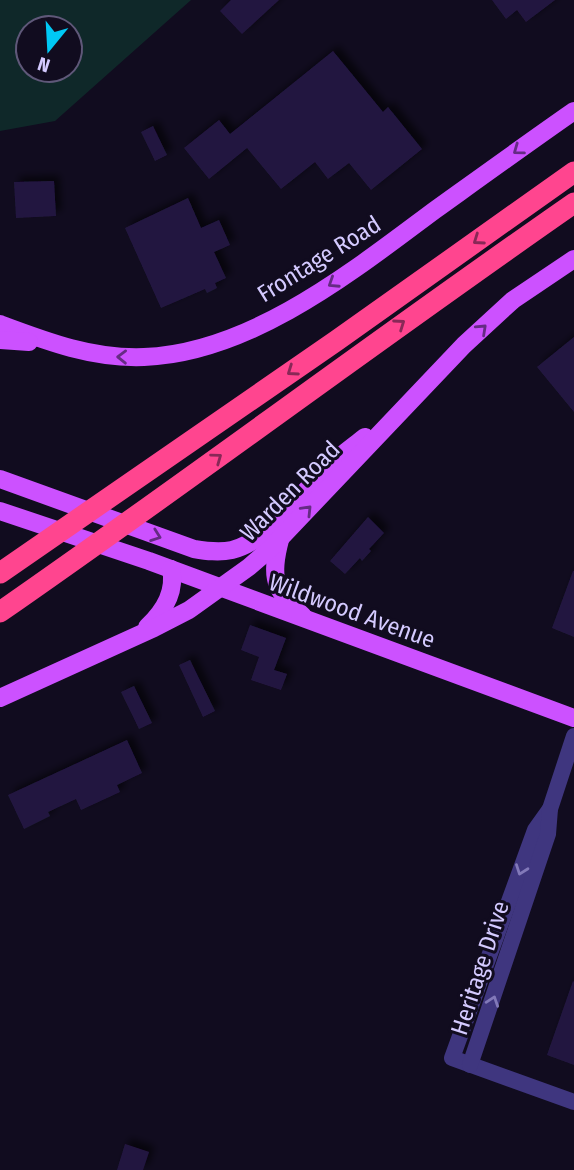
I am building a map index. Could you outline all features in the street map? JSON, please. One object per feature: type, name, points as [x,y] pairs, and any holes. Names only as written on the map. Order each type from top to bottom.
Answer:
[{"type":"highway","points":[[9,567],[574,173]]},
{"type":"highway","points":[[0,612],[162,499],[390,331],[574,203]]},
{"type":"main road","name":"Frontage Road","points":[[57,345],[87,354],[146,357],[191,350],[252,329],[340,279],[574,111]]},
{"type":"main road","name":"Warden Road","points":[[0,698],[189,610],[249,567],[464,345],[513,300],[574,259]]},
{"type":"main road","points":[[0,324],[57,345]]},
{"type":"main road","points":[[0,340],[57,345]]},
{"type":"main road","points":[[0,479],[194,549],[232,550],[251,542],[268,530],[328,467],[415,395]]},
{"type":"main road","name":"Wildwood Avenue","points":[[0,511],[220,587],[574,718]]},
{"type":"main road","points":[[280,538],[273,566],[276,586],[288,603],[308,621]]},
{"type":"main road","points":[[139,635],[156,618],[172,591],[170,569]]},
{"type":"street","name":"Heritage Drive","points":[[550,809],[535,830],[452,1058],[470,1065],[548,834],[550,809],[574,736]]},
{"type":"street","points":[[470,1065],[574,1102]]},
{"type":"green space","points":[[0,0],[191,0],[55,121],[0,131]]},
{"type":"building","points":[[231,0],[279,0],[242,34],[220,11]]},
{"type":"building","points":[[492,0],[555,0],[526,22],[517,10],[506,19]]},
{"type":"building","points":[[333,51],[383,112],[388,107],[422,149],[371,190],[349,163],[328,179],[315,162],[281,189],[247,148],[209,179],[184,148],[219,120],[230,134]]},
{"type":"building","points":[[153,126],[167,155],[155,161],[141,132]]},
{"type":"building","points":[[54,181],[56,216],[16,218],[14,182]]},
{"type":"building","points":[[188,198],[201,228],[219,220],[230,245],[214,252],[226,278],[215,283],[217,288],[207,293],[205,289],[161,308],[125,228]]},
{"type":"building","points":[[574,337],[574,412],[537,367]]},
{"type":"building","points":[[368,517],[384,533],[362,561],[360,558],[345,574],[330,561]]},
{"type":"building","points":[[574,571],[574,637],[552,628]]},
{"type":"building","points":[[250,625],[286,638],[274,670],[287,674],[281,690],[251,680],[259,657],[241,650]]},
{"type":"building","points":[[190,660],[215,711],[203,717],[179,665]]},
{"type":"building","points":[[134,686],[152,723],[139,729],[121,692]]},
{"type":"building","points":[[127,740],[142,773],[117,785],[120,792],[81,810],[76,799],[48,812],[50,816],[24,829],[8,795]]},
{"type":"building","points":[[574,982],[574,1065],[547,1055]]},
{"type":"building","points":[[125,1144],[149,1152],[143,1170],[117,1170]]}]
